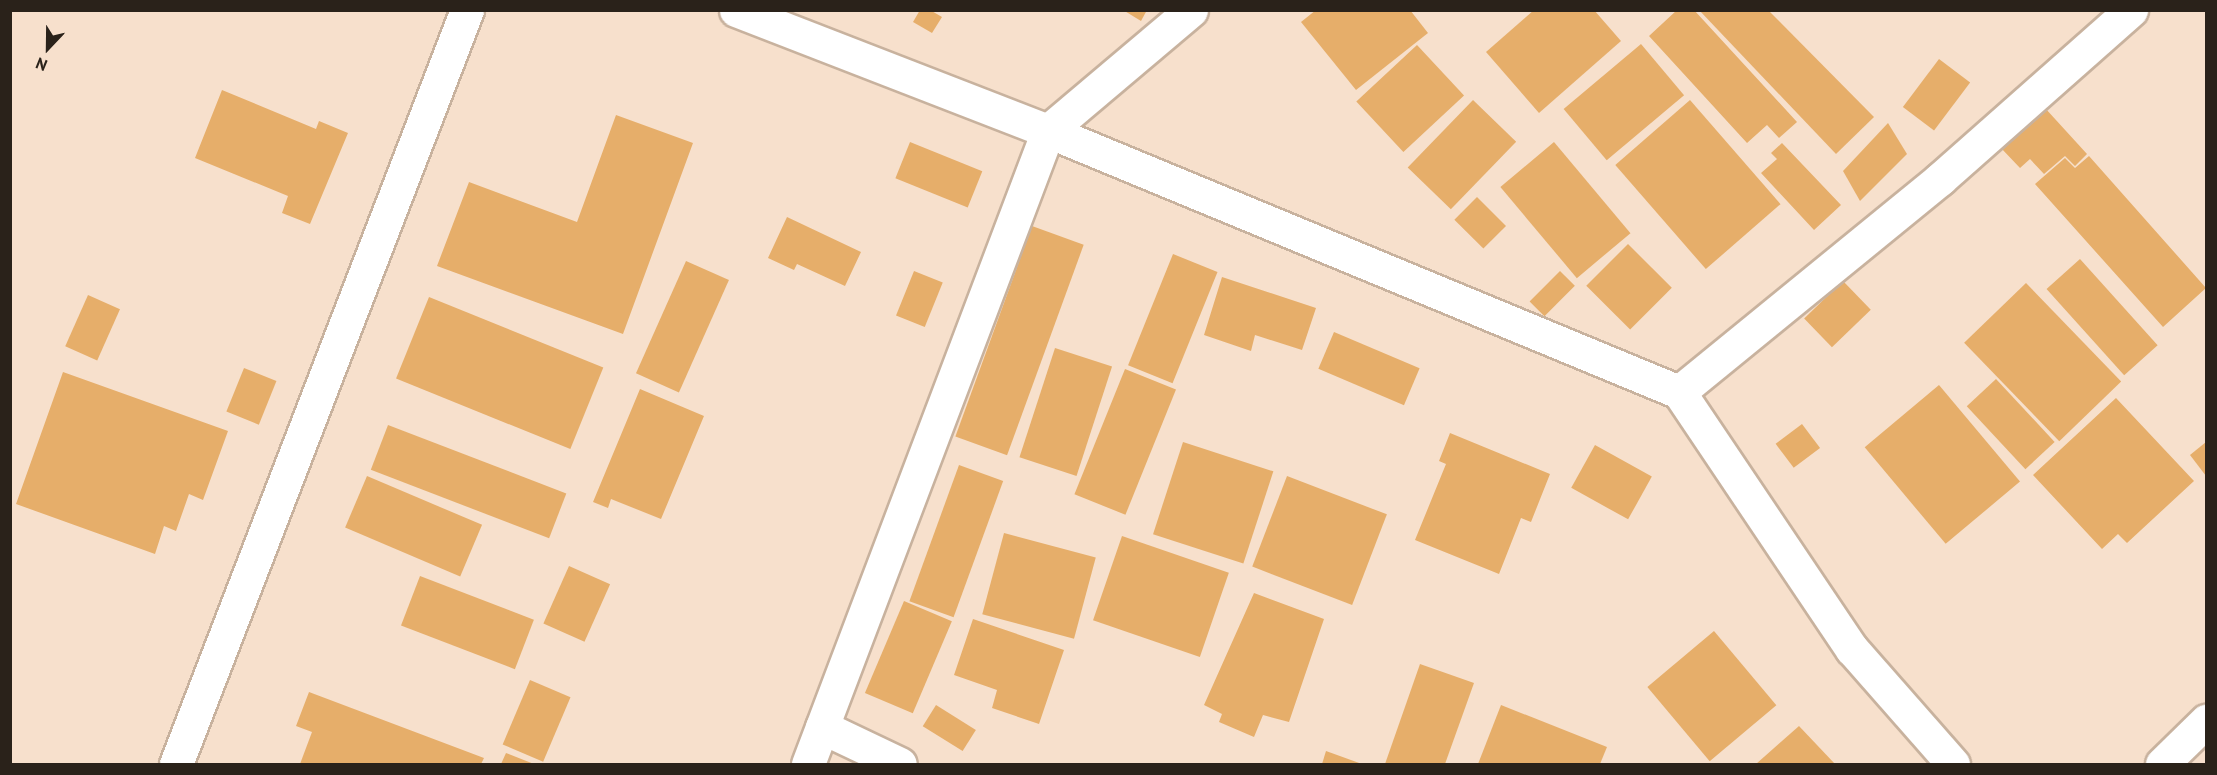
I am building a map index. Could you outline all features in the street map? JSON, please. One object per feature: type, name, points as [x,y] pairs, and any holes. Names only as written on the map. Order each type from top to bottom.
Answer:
[{"type":"street","points":[[176,765],[467,10]]},
{"type":"street","points":[[736,10],[1048,131],[1679,392],[1852,649],[1953,765]]},
{"type":"street","points":[[808,765],[1048,131],[1191,10]]},
{"type":"street","points":[[1679,392],[1940,179],[2131,10]]},
{"type":"street","points":[[2162,765],[2206,721]]},
{"type":"street","points":[[822,727],[900,765]]},
{"type":"building","points":[[920,10],[930,10],[942,17],[932,33],[913,22]]},
{"type":"building","points":[[1123,10],[1147,10],[1141,21]]},
{"type":"building","points":[[1316,10],[1410,10],[1428,33],[1356,90],[1301,22]]},
{"type":"building","points":[[1534,10],[1594,10],[1621,41],[1539,113],[1486,52]]},
{"type":"building","points":[[1677,10],[1694,10],[1797,122],[1779,138],[1767,125],[1747,143],[1649,36]]},
{"type":"building","points":[[1699,10],[1768,10],[1874,117],[1836,154]]},
{"type":"building","points":[[1641,44],[1684,95],[1607,160],[1564,109]]},
{"type":"building","points":[[1417,45],[1464,95],[1403,152],[1356,102]]},
{"type":"building","points":[[1939,59],[1970,82],[1934,130],[1903,107]]},
{"type":"building","points":[[222,90],[316,129],[319,121],[348,133],[310,224],[282,213],[288,196],[195,158]]},
{"type":"building","points":[[1473,100],[1516,142],[1451,209],[1408,168]]},
{"type":"building","points":[[1690,100],[1781,204],[1706,269],[1615,165]]},
{"type":"building","points":[[2045,108],[2087,154],[2075,166],[2065,156],[2044,174],[2030,159],[2020,168],[2001,148]]},
{"type":"building","points":[[616,115],[693,143],[623,334],[437,266],[469,182],[577,222]]},
{"type":"building","points":[[1888,123],[1907,154],[1860,201],[1843,171]]},
{"type":"building","points":[[910,142],[982,171],[968,207],[895,178]]},
{"type":"building","points":[[1554,142],[1630,233],[1577,278],[1500,187]]},
{"type":"building","points":[[1782,143],[1841,205],[1814,230],[1761,173],[1777,159],[1771,153]]},
{"type":"building","points":[[2089,156],[2206,288],[2163,327],[2035,184],[2065,158],[2075,168]]},
{"type":"building","points":[[1477,197],[1506,226],[1483,249],[1454,220]]},
{"type":"building","points":[[787,217],[861,252],[845,286],[797,264],[794,270],[768,258]]},
{"type":"building","points":[[1032,226],[1084,245],[1007,455],[955,436]]},
{"type":"building","points":[[1628,244],[1672,288],[1630,330],[1586,286]]},
{"type":"building","points":[[1173,254],[1218,272],[1173,383],[1128,365]]},
{"type":"building","points":[[2080,259],[2158,345],[2124,375],[2047,289]]},
{"type":"building","points":[[686,261],[729,280],[679,392],[636,373]]},
{"type":"building","points":[[914,271],[943,283],[925,327],[896,316]]},
{"type":"building","points":[[1560,271],[1575,286],[1544,316],[1530,301]]},
{"type":"building","points":[[1222,277],[1316,308],[1302,350],[1255,335],[1251,351],[1204,335]]},
{"type":"building","points":[[1843,281],[1871,310],[1832,347],[1804,319]]},
{"type":"building","points":[[2026,283],[2121,382],[2059,441],[1964,343]]},
{"type":"building","points":[[88,295],[120,309],[97,360],[65,346]]},
{"type":"building","points":[[429,297],[603,367],[570,449],[396,379]]},
{"type":"building","points":[[1334,332],[1420,368],[1404,405],[1318,369]]},
{"type":"building","points":[[1055,348],[1112,367],[1077,476],[1019,457]]},
{"type":"building","points":[[244,368],[276,381],[259,425],[226,412]]},
{"type":"building","points":[[1125,369],[1176,390],[1125,515],[1074,494]]},
{"type":"building","points":[[63,372],[228,431],[203,500],[189,494],[176,531],[164,526],[155,554],[16,504]]},
{"type":"building","points":[[1996,379],[2055,442],[2025,469],[1967,406]]},
{"type":"building","points":[[1939,385],[2020,482],[1946,544],[1865,447]]},
{"type":"building","points":[[640,389],[704,416],[661,519],[611,499],[608,508],[593,502]]},
{"type":"building","points":[[2116,398],[2194,481],[2127,543],[2118,534],[2102,549],[2033,475]]},
{"type":"building","points":[[1802,424],[1820,448],[1794,468],[1776,444]]},
{"type":"building","points":[[388,425],[566,493],[549,538],[371,470]]},
{"type":"building","points":[[1450,433],[1550,474],[1531,522],[1521,518],[1499,574],[1415,540],[1446,464],[1439,461]]},
{"type":"building","points":[[1183,442],[1273,471],[1243,564],[1153,534]]},
{"type":"building","points":[[2206,442],[2206,476],[2190,455]]},
{"type":"building","points":[[1595,445],[1652,477],[1628,519],[1571,488]]},
{"type":"building","points":[[959,465],[1003,481],[954,617],[909,601]]},
{"type":"building","points":[[367,476],[482,525],[460,576],[345,528]]},
{"type":"building","points":[[1287,476],[1387,514],[1352,605],[1252,567]]},
{"type":"building","points":[[1004,533],[1096,558],[1074,639],[982,614]]},
{"type":"building","points":[[1122,536],[1229,573],[1200,657],[1093,620]]},
{"type":"building","points":[[569,566],[610,584],[584,642],[543,624]]},
{"type":"building","points":[[420,576],[534,620],[515,669],[401,625]]},
{"type":"building","points":[[1254,593],[1324,619],[1289,722],[1263,715],[1254,737],[1219,722],[1222,714],[1204,705]]},
{"type":"building","points":[[904,601],[952,621],[913,713],[865,693]]},
{"type":"building","points":[[973,619],[1064,650],[1039,724],[992,708],[997,690],[954,675]]},
{"type":"building","points":[[1714,631],[1776,705],[1710,761],[1647,687]]},
{"type":"building","points":[[1420,664],[1474,683],[1445,764],[1385,764]]},
{"type":"building","points":[[530,680],[571,697],[543,762],[503,744]]},
{"type":"building","points":[[309,692],[484,758],[481,764],[300,764],[312,732],[296,726]]},
{"type":"building","points":[[936,705],[976,730],[963,751],[923,726]]},
{"type":"building","points":[[1501,705],[1607,747],[1600,764],[1478,764]]},
{"type":"building","points":[[1799,726],[1835,764],[1756,764]]},
{"type":"building","points":[[1326,751],[1362,764],[1322,764]]},
{"type":"building","points":[[506,753],[534,764],[501,764]]}]
